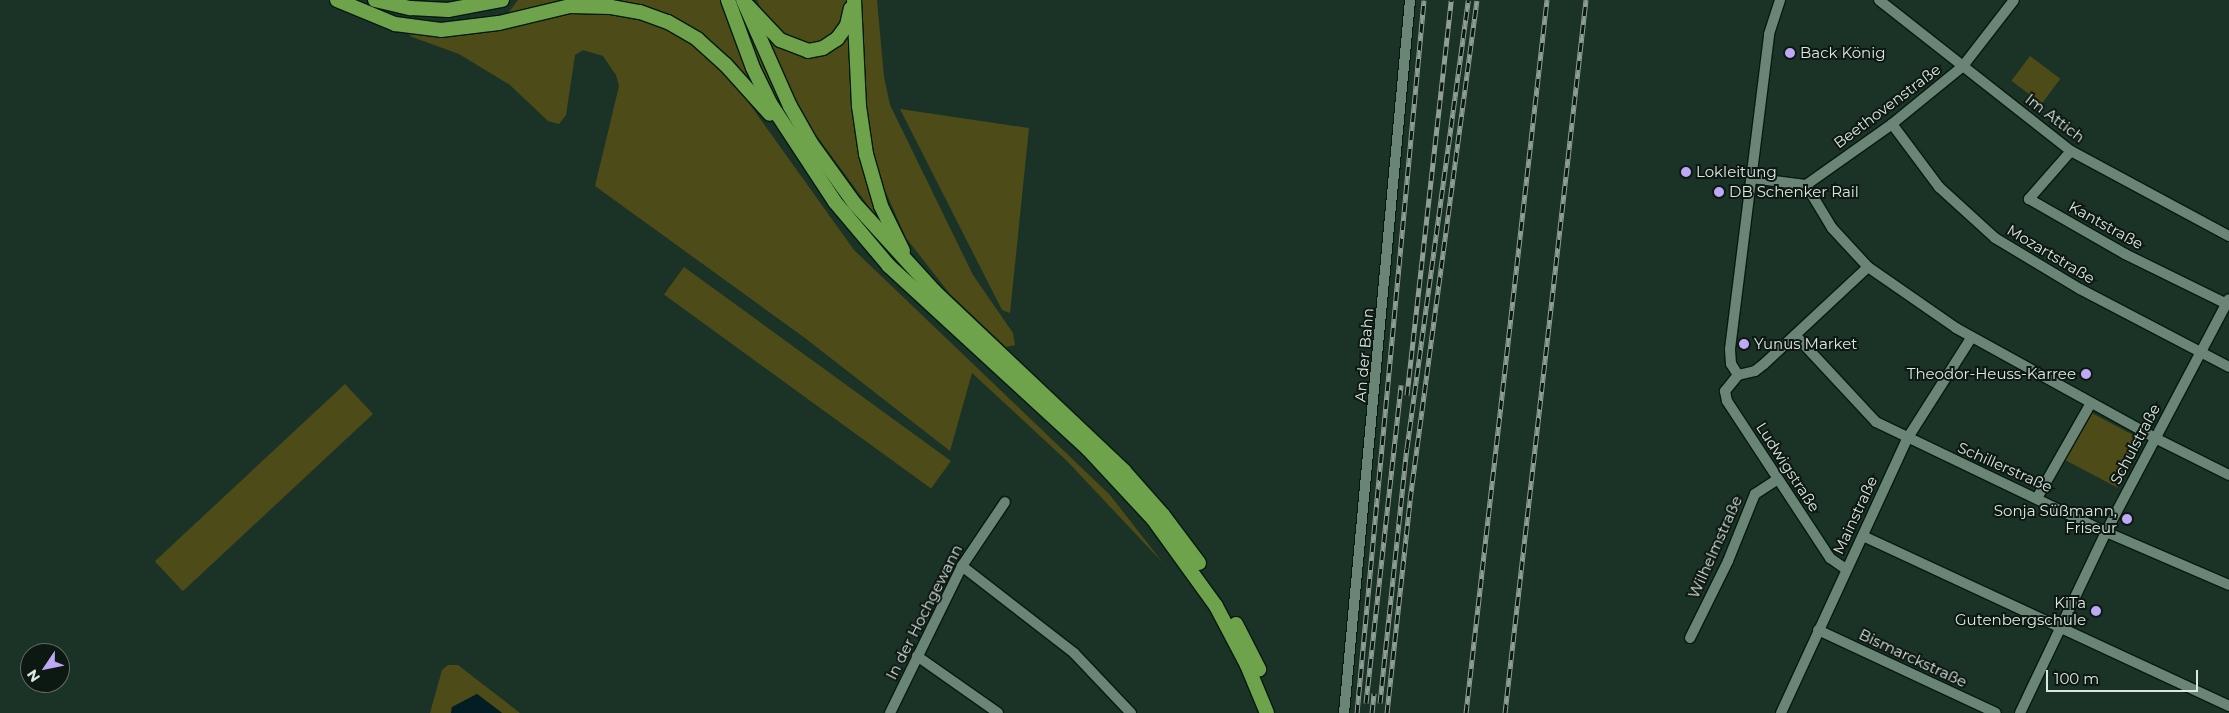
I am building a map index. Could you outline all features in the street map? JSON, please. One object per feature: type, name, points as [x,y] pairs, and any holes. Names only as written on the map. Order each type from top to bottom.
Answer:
[{"type":"highway","points":[[338,0],[383,20],[425,29],[457,29],[499,23],[586,5],[611,7],[653,16],[684,30],[710,50],[789,136]]},
{"type":"highway","points":[[375,0],[393,5],[448,10],[502,0]]},
{"type":"highway","points":[[393,5],[447,0]]},
{"type":"highway","points":[[728,0],[753,68],[789,136],[835,202],[889,266],[1087,448],[1153,519],[1216,606],[1247,665],[1267,713]]},
{"type":"highway","points":[[743,1],[780,40],[808,51],[823,48],[837,39],[850,17],[853,0]]},
{"type":"highway","points":[[853,0],[860,121],[866,154],[881,206],[914,272]]},
{"type":"highway","points":[[743,1],[775,77],[811,143],[855,204],[914,272],[1094,440],[1163,515],[1199,564],[1244,637],[1276,713]]},
{"type":"street","name":"An der Bahn","points":[[1344,713],[1410,0]]},
{"type":"street","points":[[1780,0],[1769,34],[1730,349],[1731,364],[1738,375],[1756,371],[1796,336],[1868,267]]},
{"type":"street","name":"Im Attich","points":[[1880,0],[2071,151],[2229,236]]},
{"type":"street","name":"Beethovenstraße","points":[[1806,185],[1892,124],[1963,66],[2014,0]]},
{"type":"street","name":"Mozartstraße","points":[[1892,124],[1939,188],[1995,238],[2080,289],[2199,355],[2229,368]]},
{"type":"street","name":"Kantstraße","points":[[2071,151],[2029,199],[2125,254],[2228,302]]},
{"type":"street","points":[[1751,178],[1806,185],[1832,228],[1868,267],[1971,338],[2154,438],[2229,475]]},
{"type":"street","name":"Schulstraße","points":[[2020,713],[2106,532],[2154,438],[2228,302]]},
{"type":"street","name":"Schillerstraße","points":[[1796,336],[1866,413],[1907,439],[2037,498],[2106,532],[2229,585]]},
{"type":"street","name":"Mainstraße","points":[[1781,713],[1907,439],[1971,338]]},
{"type":"street","name":"Ludwigstraße","points":[[1738,375],[1725,391],[1727,401],[1830,558],[1846,569]]},
{"type":"street","points":[[2037,498],[2091,403]]},
{"type":"street","name":"Wilhelmstraße","points":[[1690,638],[1728,561],[1755,494],[1778,479]]},
{"type":"street","name":"In der Hochgewann","points":[[890,713],[962,566],[1004,502]]},
{"type":"street","points":[[1863,536],[2229,706]]},
{"type":"street","points":[[962,566],[1074,653],[1131,713]]},
{"type":"street","name":"Bismarckstraße","points":[[1818,630],[1996,713]]},
{"type":"street","points":[[917,656],[998,713]]},
{"type":"shaded area","points":[[518,0],[580,0],[512,14],[509,12]]},
{"type":"shaded area","points":[[609,0],[722,0],[764,100],[733,60],[698,31],[657,11]]},
{"type":"shaded area","points":[[732,0],[738,0],[755,47],[793,121],[989,350],[868,237],[788,124],[751,49]]},
{"type":"shaded area","points":[[757,0],[847,0],[842,21],[834,34],[825,41],[811,45],[799,43],[779,32],[763,14]]},
{"type":"shaded area","points":[[860,0],[877,0],[884,77],[890,105],[973,275],[1013,333],[1015,345],[1006,347],[950,294],[906,238],[880,179],[868,136]]},
{"type":"shaded area","points":[[613,9],[661,24],[718,60],[854,250],[1110,495],[1163,563],[1067,461],[972,373],[950,451],[805,338],[595,186],[619,86],[616,75],[603,56],[583,50],[575,55],[566,115],[559,124],[548,121],[510,85],[459,54],[412,37],[407,32]]},
{"type":"shaded area","points":[[850,25],[852,110],[864,172],[883,226],[811,128],[792,95],[760,26],[808,55]]},
{"type":"shaded area","points":[[2030,56],[2060,79],[2042,104],[2011,81]]},
{"type":"shaded area","points":[[900,109],[1029,128],[1010,313],[1002,310]]},
{"type":"shaded area","points":[[684,267],[951,461],[931,488],[664,295]]},
{"type":"shaded area","points":[[345,384],[373,414],[183,591],[155,561]]},
{"type":"shaded area","points":[[2090,412],[2143,440],[2118,488],[2065,460]]},
{"type":"shaded area","points":[[448,665],[458,665],[520,713],[502,713],[477,694],[452,707],[451,713],[430,713],[442,670]]},
{"type":"water","points":[[477,694],[502,713],[451,713],[452,707]]},
{"type":"railway","points":[[1357,713],[1424,0]]},
{"type":"railway","points":[[1407,395],[1451,0]]},
{"type":"railway","points":[[1380,703],[1407,448],[1468,0]]},
{"type":"railway","points":[[1387,713],[1410,500],[1477,0]]},
{"type":"railway","points":[[1466,713],[1547,0]]},
{"type":"railway","points":[[1505,713],[1586,0]]},
{"type":"railway","points":[[1366,703],[1401,385]]},
{"type":"railway","points":[[1372,713],[1374,693]]},
{"type":"place","name":"Back König","points":[[1790,53]]},
{"type":"place","name":"Lokleitung","points":[[1686,172]]},
{"type":"place","name":"DB Schenker Rail","points":[[1719,192]]},
{"type":"place","name":"Yunus Market","points":[[1744,344]]},
{"type":"place","name":"Theodor-Heuss-Karree","points":[[2086,374]]},
{"type":"place","name":"Sonja Süßmann, Friseur","points":[[2127,519]]},
{"type":"place","name":"KiTa Gutenbergschule","points":[[2096,611]]}]
